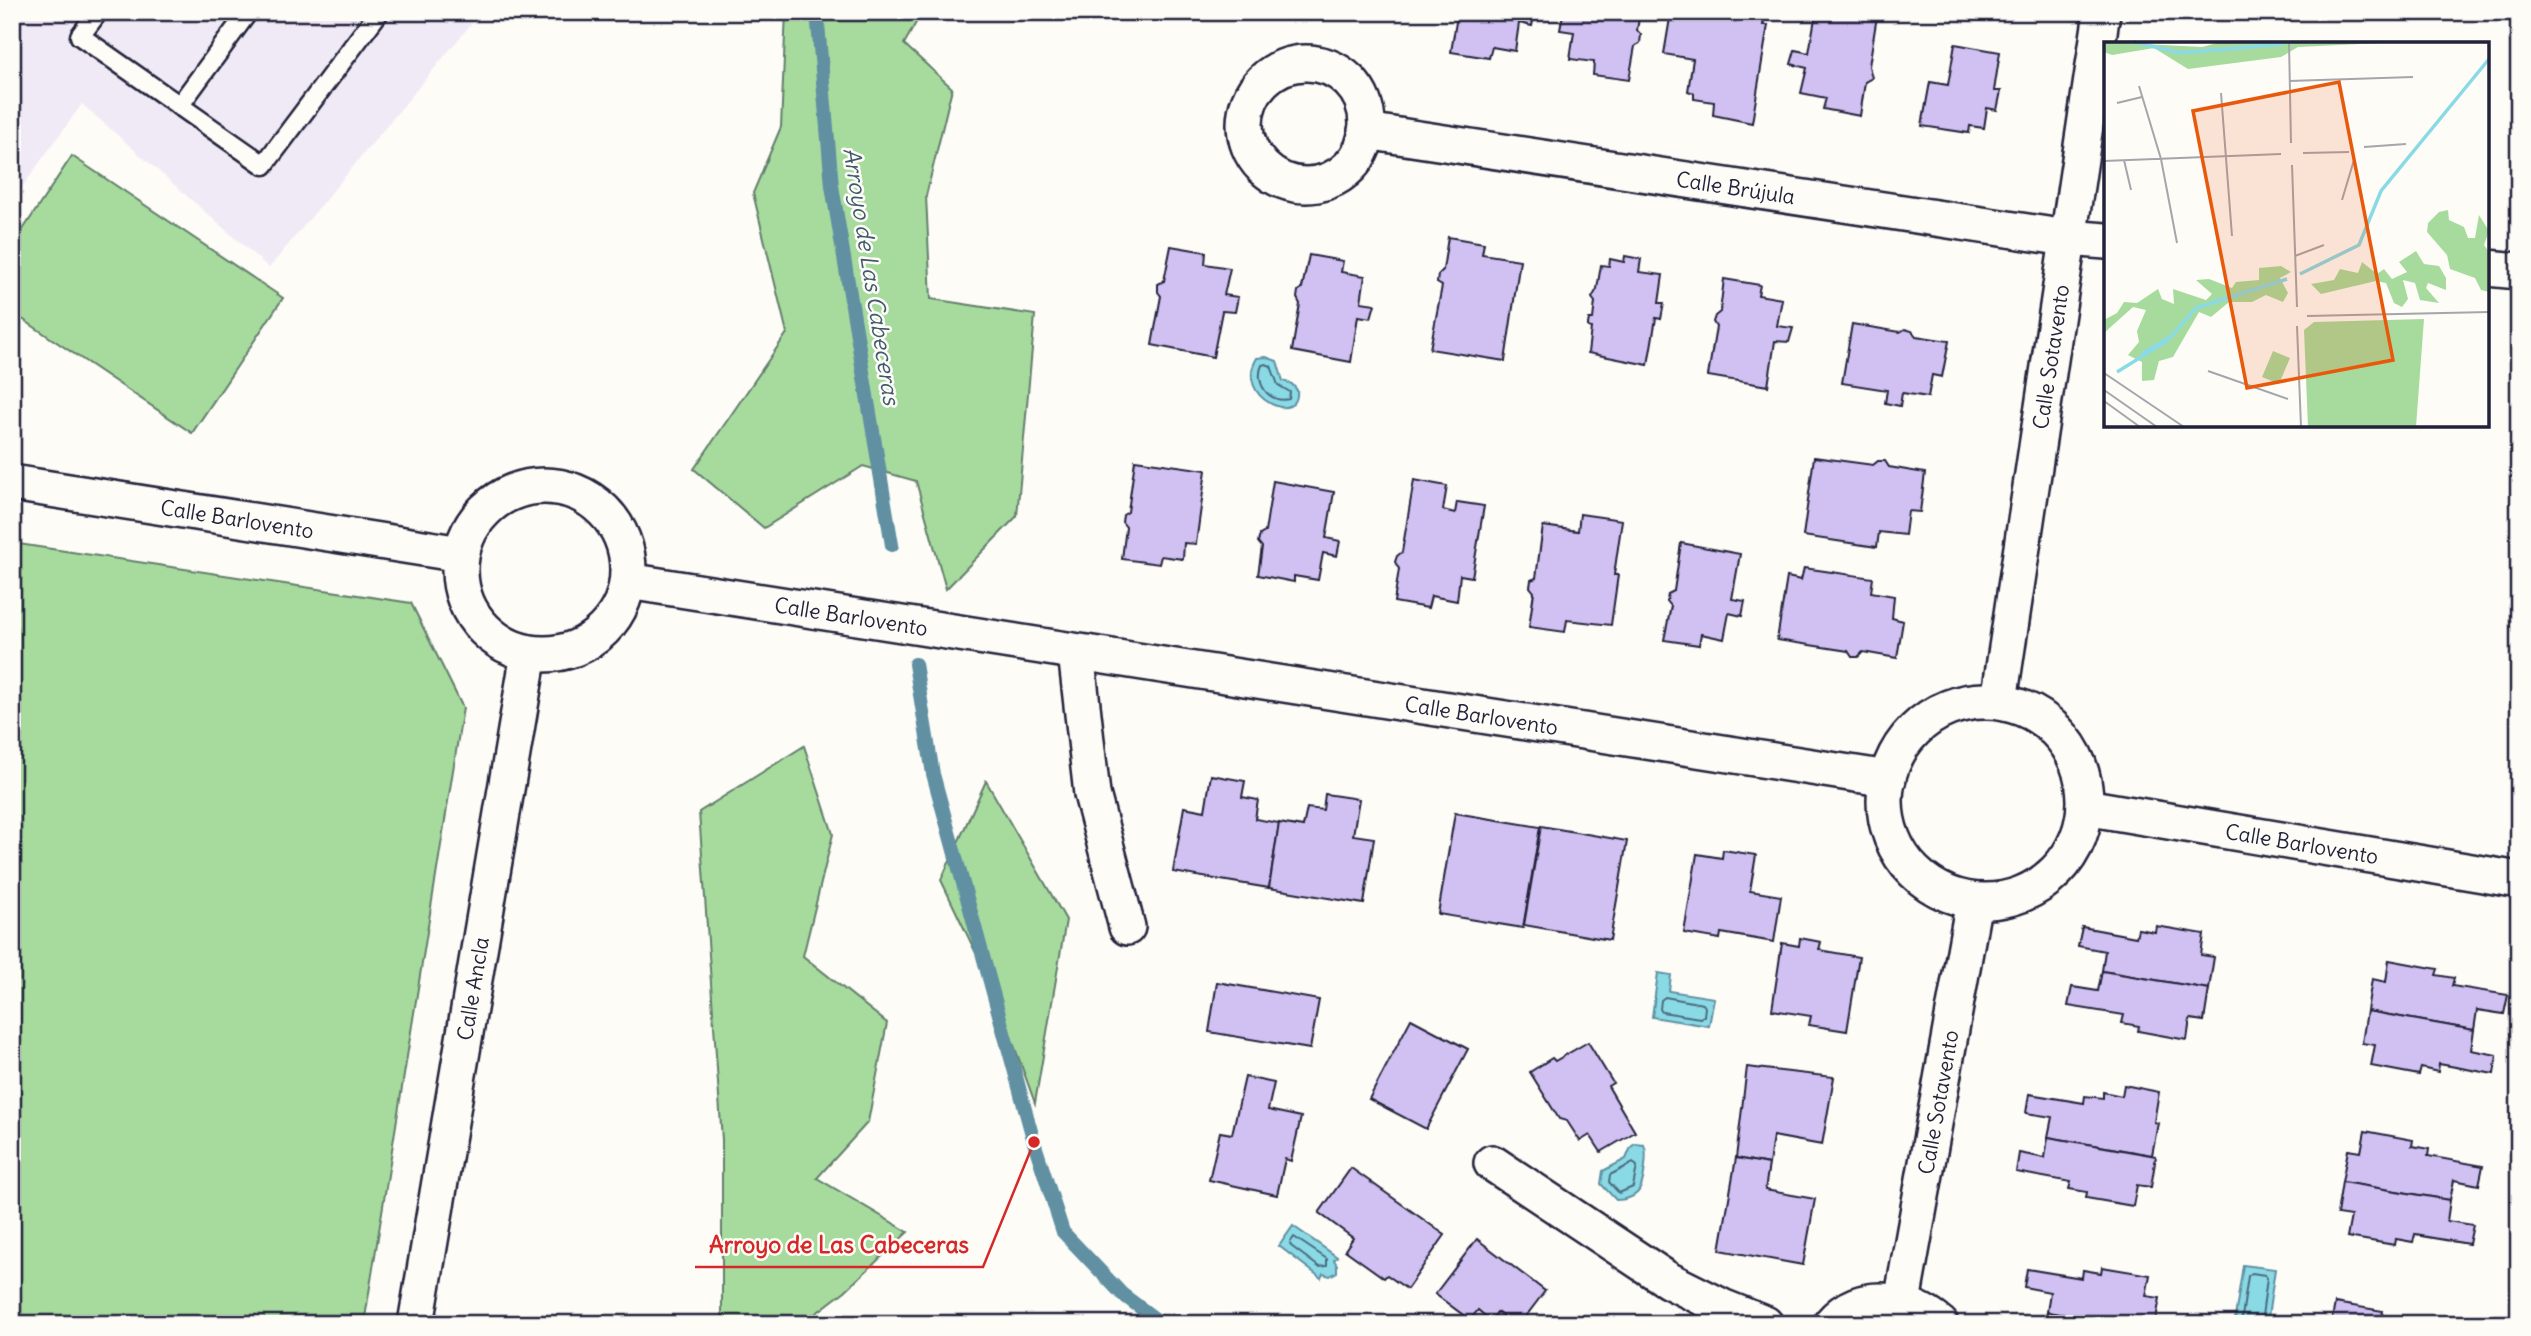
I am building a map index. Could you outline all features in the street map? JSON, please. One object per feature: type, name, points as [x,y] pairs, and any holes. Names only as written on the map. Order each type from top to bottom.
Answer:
[{"type":"street","name":"Calle Sotavento","points":[[1999,701],[2102,12]]},
{"type":"street","name":"Calle Brújula","points":[[1366,131],[2067,238],[2104,241]]},
{"type":"street","points":[[2489,268],[2519,271]]},
{"type":"street","name":"Calle Barlovento","points":[[12,483],[461,554]]},
{"type":"street","points":[[543,484],[553,485],[572,489],[597,503],[616,525],[627,552],[628,582],[620,607],[612,619],[604,630],[582,646],[556,654],[529,653],[503,644],[482,628],[467,606],[460,580],[461,554],[471,526],[489,504],[515,490],[543,484]]},
{"type":"street","name":"Calle Barlovento","points":[[628,582],[1888,779]]},
{"type":"street","points":[[1076,652],[1092,794],[1127,927]]},
{"type":"street","name":"Calle Ancla","points":[[416,1324],[529,653]]},
{"type":"street","points":[[1999,701],[2028,710],[2052,726],[2071,749],[2082,777],[2085,807],[2078,838],[2061,867],[2037,888],[2006,899],[1974,901],[1941,891],[1915,872],[1895,845],[1886,813],[1888,779],[1898,751],[1924,722],[1941,711],[1969,702],[1999,701]]},
{"type":"street","name":"Calle Barlovento","points":[[2085,807],[2519,880]]},
{"type":"street","name":"Calle Sotavento","points":[[1902,1302],[1974,901]]},
{"type":"street","points":[[1492,1163],[1668,1280],[1765,1324]]},
{"type":"street","points":[[1831,1324],[1855,1306],[1879,1301],[1902,1302],[1925,1311],[1940,1324]]},
{"type":"lane","points":[[98,12],[80,36],[264,165],[379,12]]},
{"type":"lane","points":[[179,106],[248,12]]},
{"type":"shaded area","points":[[12,12],[481,12],[269,268],[82,104],[12,201]]},
{"type":"green space","points":[[786,12],[922,12],[904,44],[952,88],[926,196],[931,299],[1035,315],[1017,516],[946,589],[916,481],[863,466],[764,528],[694,469],[787,333],[753,193],[781,127]]},
{"type":"green space","points":[[72,156],[283,298],[192,433],[12,312],[12,246]]},
{"type":"green space","points":[[12,543],[411,603],[463,708],[364,1324],[12,1324]]},
{"type":"green space","points":[[804,746],[833,834],[803,956],[887,1023],[868,1122],[817,1178],[908,1232],[845,1291],[802,1324],[722,1324],[722,1140],[699,812]]},
{"type":"green space","points":[[986,781],[1066,920],[1035,1103],[995,993],[941,880]]},
{"type":"water","points":[[1266,357],[1277,361],[1283,381],[1292,384],[1297,390],[1295,401],[1289,406],[1280,407],[1270,403],[1260,395],[1254,385],[1252,372],[1257,358]]},
{"type":"water","points":[[1658,973],[1671,975],[1669,991],[1714,998],[1709,1026],[1652,1017]]},
{"type":"water","points":[[1635,1144],[1644,1145],[1645,1149],[1642,1184],[1633,1196],[1616,1200],[1601,1184],[1603,1171],[1626,1159]]},
{"type":"water","points":[[1293,1226],[1337,1257],[1334,1260],[1337,1272],[1330,1276],[1323,1274],[1321,1278],[1279,1246]]},
{"type":"water","points":[[2243,1265],[2275,1269],[2267,1324],[2234,1324]]},
{"type":"building","points":[[1454,12],[1535,12],[1532,26],[1519,23],[1515,51],[1492,47],[1489,58],[1451,52],[1457,16]]},
{"type":"building","points":[[1577,12],[1640,12],[1637,30],[1641,35],[1640,43],[1635,46],[1629,80],[1593,75],[1594,62],[1570,59],[1574,32],[1560,30],[1563,14],[1576,16]]},
{"type":"building","points":[[1671,12],[1766,12],[1763,25],[1768,25],[1752,123],[1713,115],[1714,102],[1694,99],[1694,93],[1688,91],[1693,59],[1664,54]]},
{"type":"building","points":[[1816,12],[1856,12],[1877,16],[1869,66],[1872,78],[1865,82],[1860,116],[1823,109],[1826,98],[1801,93],[1807,68],[1791,64],[1795,50],[1809,53]]},
{"type":"building","points":[[1955,44],[2000,52],[1994,91],[2001,91],[1997,110],[1987,108],[1984,128],[1970,126],[1969,133],[1922,126],[1930,82],[1948,85]]},
{"type":"building","points":[[1448,237],[1484,243],[1482,254],[1520,260],[1505,361],[1430,349],[1442,286],[1437,283],[1438,275],[1443,270]]},
{"type":"building","points":[[1171,246],[1206,252],[1205,264],[1230,268],[1224,295],[1238,297],[1235,312],[1222,311],[1213,357],[1152,345],[1161,296],[1158,284],[1164,281]]},
{"type":"building","points":[[1309,255],[1343,261],[1341,272],[1365,276],[1361,302],[1375,304],[1371,318],[1358,316],[1351,362],[1292,351],[1300,304],[1298,291],[1302,288]]},
{"type":"building","points":[[1625,256],[1641,259],[1639,272],[1663,275],[1659,303],[1664,303],[1661,319],[1656,318],[1648,365],[1588,353],[1591,328],[1588,324],[1589,319],[1593,319],[1595,302],[1592,298],[1597,289],[1601,265],[1609,266],[1610,259],[1624,262]]},
{"type":"building","points":[[1724,279],[1760,285],[1758,295],[1782,299],[1777,326],[1793,328],[1789,342],[1775,341],[1768,386],[1708,376],[1716,327],[1713,322],[1720,312]]},
{"type":"building","points":[[1852,324],[1900,332],[1905,329],[1916,336],[1949,341],[1942,377],[1932,375],[1928,397],[1902,393],[1900,406],[1885,403],[1887,390],[1842,383]]},
{"type":"building","points":[[1814,457],[1873,465],[1878,461],[1885,461],[1889,467],[1925,473],[1920,512],[1908,511],[1905,535],[1879,532],[1877,547],[1803,536]]},
{"type":"building","points":[[1135,460],[1206,470],[1196,544],[1184,543],[1183,559],[1161,556],[1159,564],[1122,559],[1126,527],[1122,522],[1123,515],[1128,512]]},
{"type":"building","points":[[1414,480],[1447,486],[1443,510],[1455,513],[1457,502],[1484,506],[1472,577],[1460,575],[1457,601],[1431,596],[1428,608],[1394,602],[1399,569],[1395,562],[1402,552]]},
{"type":"building","points":[[1273,481],[1334,492],[1326,538],[1340,541],[1337,556],[1323,553],[1318,580],[1294,576],[1294,582],[1258,575],[1262,547],[1258,542],[1260,535],[1265,532]]},
{"type":"building","points":[[1580,514],[1622,520],[1614,575],[1618,575],[1611,625],[1567,620],[1565,632],[1529,627],[1534,592],[1530,587],[1531,580],[1536,578],[1543,526],[1578,531]]},
{"type":"building","points":[[1681,543],[1740,554],[1732,599],[1745,601],[1742,616],[1729,613],[1724,639],[1701,634],[1699,645],[1664,640],[1671,606],[1667,601],[1668,594],[1674,591]]},
{"type":"building","points":[[1804,568],[1873,578],[1871,592],[1894,596],[1892,618],[1903,621],[1897,658],[1863,652],[1858,657],[1852,657],[1848,651],[1777,640],[1787,577],[1801,580]]},
{"type":"building","points":[[1211,775],[1245,781],[1242,797],[1258,800],[1255,819],[1279,823],[1269,888],[1173,872],[1184,807],[1205,811]]},
{"type":"building","points":[[1325,794],[1359,799],[1353,835],[1374,838],[1364,904],[1269,888],[1279,823],[1303,827],[1307,808],[1323,810]]},
{"type":"building","points":[[1455,813],[1540,827],[1523,928],[1438,914]]},
{"type":"building","points":[[1541,826],[1627,841],[1610,940],[1524,925]]},
{"type":"building","points":[[1723,850],[1756,855],[1750,891],[1781,896],[1774,942],[1721,933],[1720,939],[1684,933],[1697,854],[1722,858]]},
{"type":"building","points":[[2156,926],[2204,934],[2201,955],[2214,957],[2209,989],[2102,971],[2105,951],[2078,946],[2082,927],[2136,937],[2138,929],[2155,932]]},
{"type":"building","points":[[1800,938],[1821,942],[1819,950],[1859,957],[1847,1031],[1809,1025],[1811,1016],[1772,1010],[1782,943],[1799,946]]},
{"type":"building","points":[[2389,960],[2438,969],[2436,975],[2454,978],[2452,986],[2508,995],[2504,1014],[2477,1010],[2474,1030],[2367,1011],[2372,979],[2386,982]]},
{"type":"building","points":[[2102,971],[2209,989],[2204,1021],[2190,1019],[2187,1040],[2138,1031],[2139,1026],[2122,1023],[2124,1015],[2068,1006],[2072,987],[2098,991]]},
{"type":"building","points":[[1217,982],[1319,1000],[1310,1049],[1209,1032]]},
{"type":"building","points":[[2367,1011],[2474,1030],[2471,1050],[2497,1055],[2494,1074],[2439,1064],[2438,1072],[2421,1068],[2419,1075],[2371,1066],[2375,1045],[2362,1043]]},
{"type":"building","points":[[1411,1019],[1468,1049],[1426,1129],[1369,1099]]},
{"type":"building","points":[[1588,1042],[1613,1083],[1608,1086],[1635,1132],[1601,1152],[1590,1135],[1580,1141],[1567,1121],[1559,1119],[1530,1072],[1552,1058],[1555,1061]]},
{"type":"building","points":[[1747,1067],[1834,1077],[1822,1145],[1773,1136],[1769,1164],[1736,1158]]},
{"type":"building","points":[[1245,1077],[1274,1083],[1268,1110],[1301,1117],[1291,1161],[1285,1159],[1277,1195],[1209,1180],[1220,1132],[1232,1134]]},
{"type":"building","points":[[2124,1085],[2159,1092],[2154,1122],[2158,1123],[2152,1155],[2048,1137],[2052,1117],[2026,1113],[2029,1094],[2084,1103],[2085,1096],[2103,1098],[2103,1092],[2122,1096]]},
{"type":"building","points":[[2365,1131],[2413,1140],[2412,1146],[2429,1149],[2428,1156],[2483,1166],[2479,1185],[2454,1180],[2450,1200],[2342,1182],[2348,1150],[2361,1152]]},
{"type":"building","points":[[2048,1137],[2156,1156],[2151,1187],[2137,1185],[2133,1206],[2086,1198],[2087,1192],[2069,1189],[2071,1182],[2016,1172],[2019,1153],[2045,1158]]},
{"type":"building","points":[[1736,1158],[1769,1164],[1765,1190],[1815,1199],[1803,1265],[1720,1250]]},
{"type":"building","points":[[1351,1168],[1445,1235],[1407,1289],[1387,1275],[1384,1278],[1345,1250],[1353,1238],[1319,1213]]},
{"type":"building","points":[[2342,1182],[2450,1200],[2447,1221],[2473,1225],[2469,1244],[2415,1235],[2413,1242],[2396,1239],[2395,1245],[2347,1237],[2351,1216],[2337,1214]]},
{"type":"building","points":[[1477,1239],[1545,1291],[1520,1324],[1512,1324],[1497,1312],[1491,1321],[1478,1310],[1470,1320],[1435,1294]]},
{"type":"building","points":[[2102,1267],[2150,1275],[2146,1296],[2160,1298],[2155,1324],[2118,1324],[2047,1312],[2050,1292],[2024,1287],[2027,1269],[2082,1278],[2083,1270],[2101,1273]]},
{"type":"building","points":[[2335,1303],[2383,1311],[2382,1317],[2399,1320],[2398,1324],[2331,1324]]},
{"type":"building","points":[[2047,1312],[2118,1324],[2045,1324]]},
{"type":"waterway","name":"Arroyo de Las Cabeceras","points":[[817,12],[832,186],[892,545]]},
{"type":"waterway","name":"Arroyo de Las Cabeceras","points":[[915,664],[933,774],[1034,1142],[1063,1232],[1122,1294],[1162,1324]]},
{"type":"place","name":"Arroyo de Las Cabeceras","points":[[1034,1142]]}]
